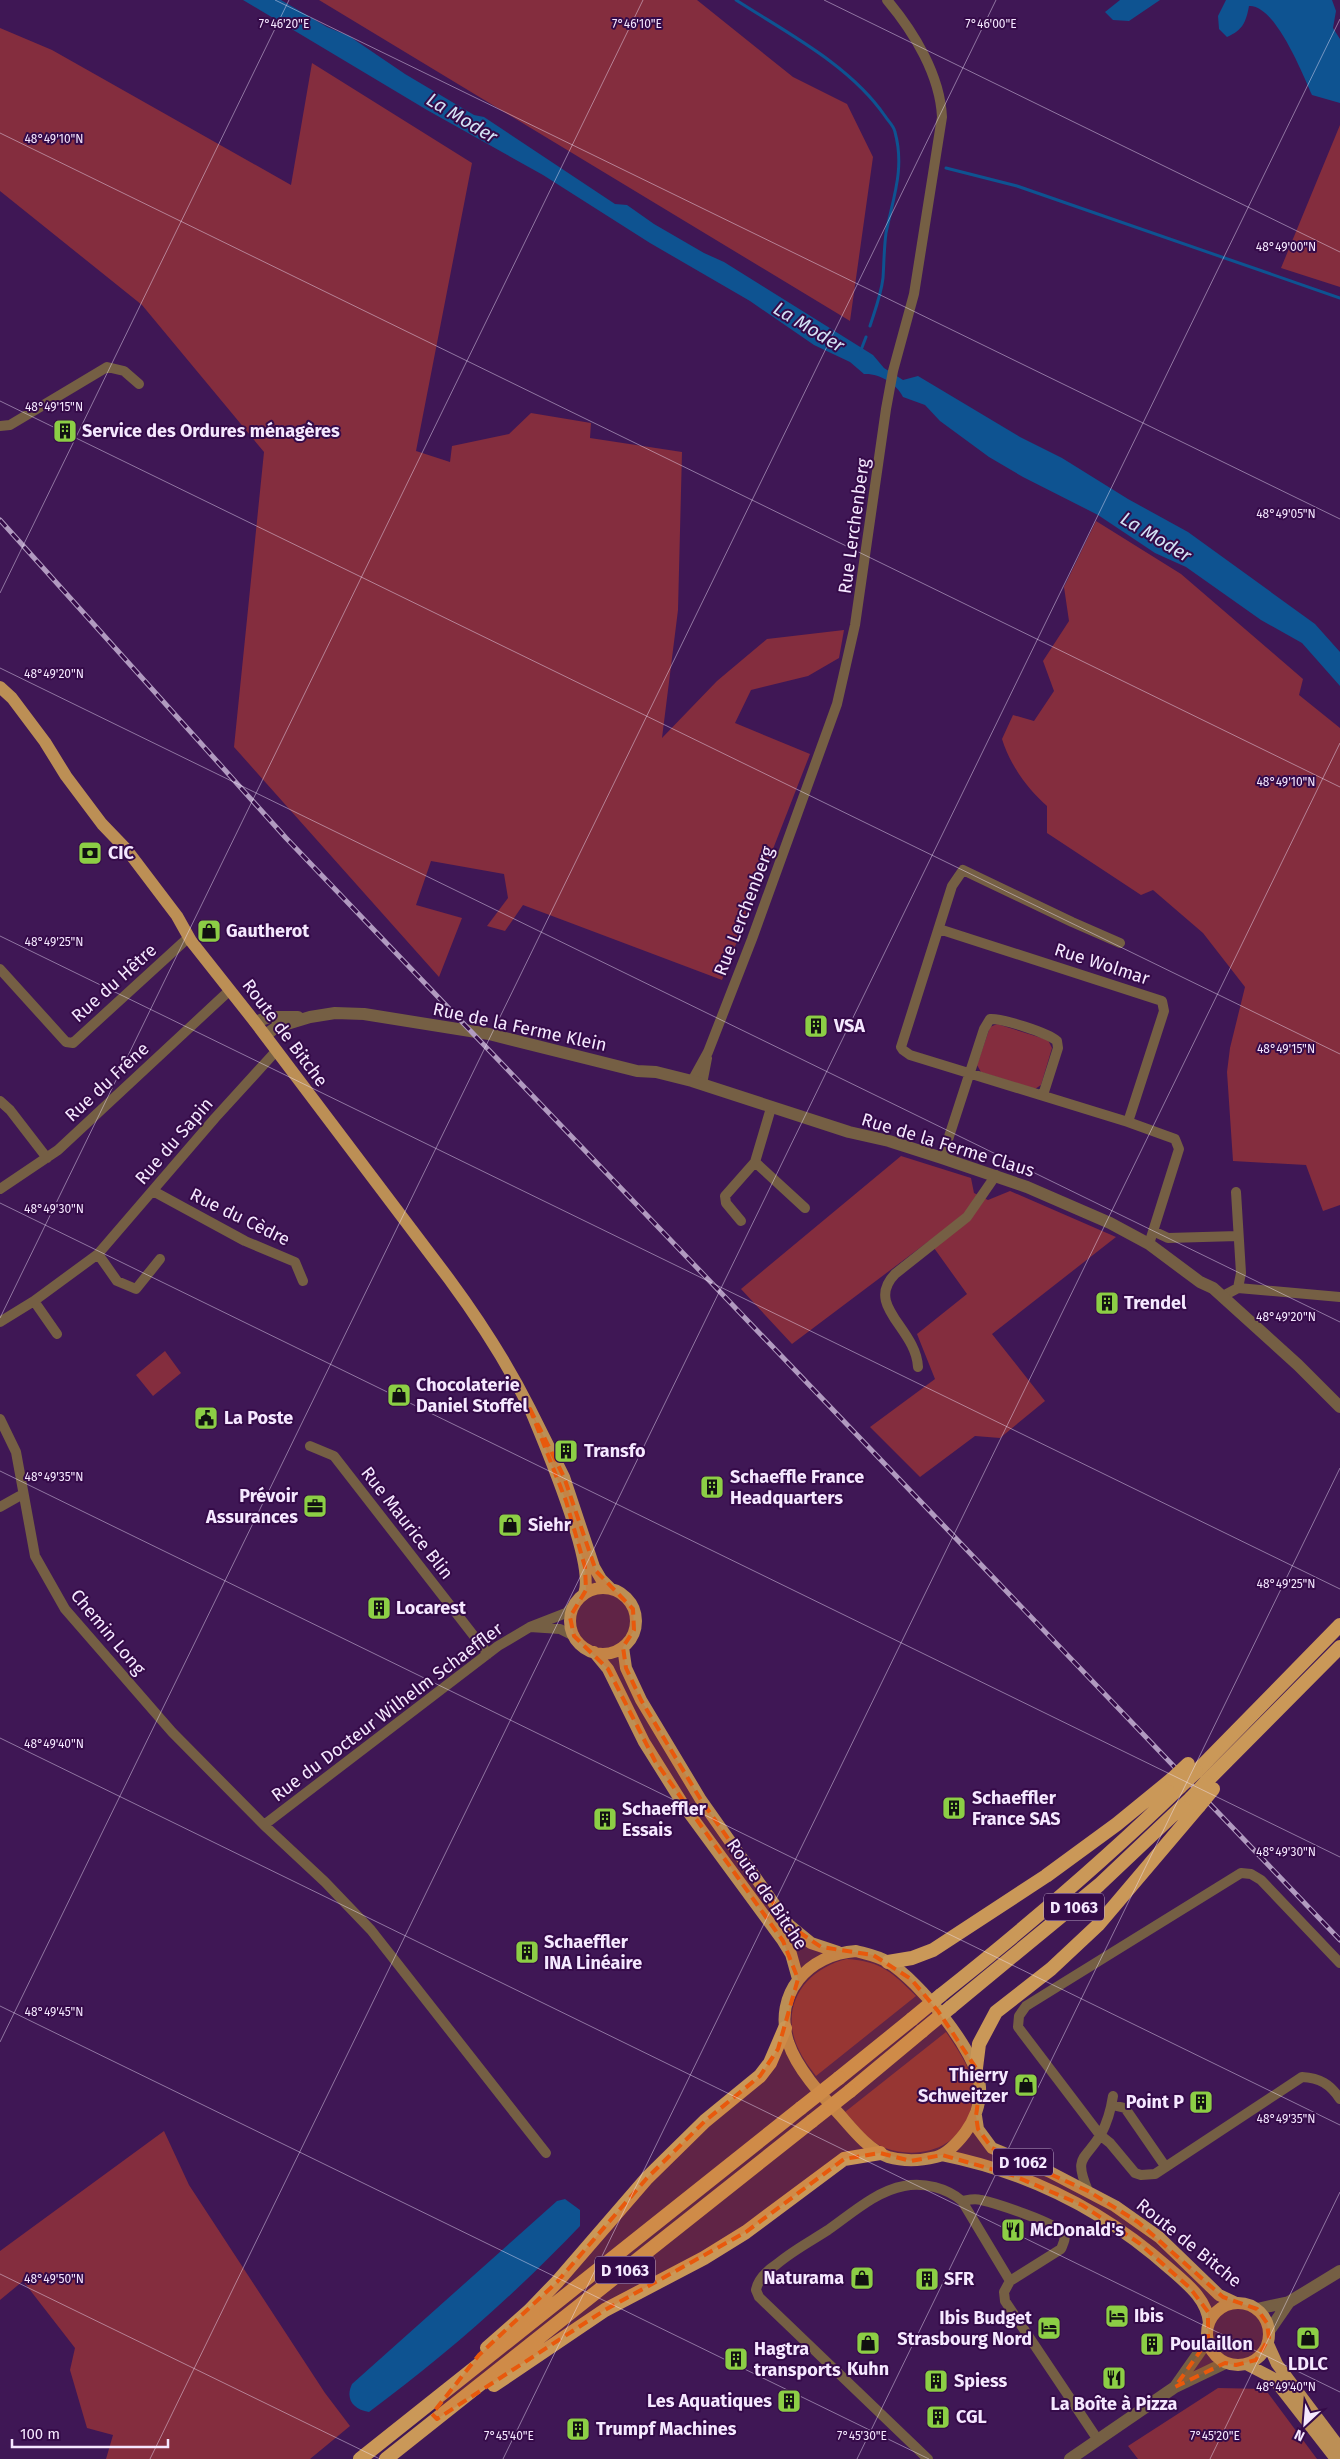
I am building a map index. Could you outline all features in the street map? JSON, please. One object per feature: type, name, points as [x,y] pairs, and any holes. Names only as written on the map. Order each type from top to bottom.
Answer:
[{"type":"highway","name":"D 1063","points":[[360,2459],[1026,1927],[1090,1872],[1192,1768],[1209,1758],[1340,1625]]},
{"type":"highway","name":"D 1063","points":[[386,2459],[850,2091],[1099,1885],[1195,1802],[1210,1786],[1216,1772],[1340,1647]]},
{"type":"highway","points":[[888,1962],[912,1958],[933,1950],[1046,1876],[1176,1783]]},
{"type":"highway","points":[[976,2068],[979,2044],[983,2032],[996,2012],[1051,1969],[1087,1936],[1195,1802]]},
{"type":"highway","points":[[457,2383],[479,2355],[529,2311],[557,2282],[647,2178],[706,2121],[760,2076],[774,2056],[785,2028]]},
{"type":"highway","points":[[438,2418],[488,2389],[605,2310],[704,2258],[749,2230],[844,2159],[880,2153]]},
{"type":"main road","name":"Route de Bitche","points":[[0,687],[12,698],[45,742],[66,776],[102,824],[127,850],[177,916],[189,937],[277,1050],[476,1316],[530,1409],[564,1477],[594,1567],[601,1579],[611,1589]]},
{"type":"main road","name":"Route de Bitche","points":[[530,1409],[563,1493],[574,1528],[585,1567],[586,1584],[584,1594]]},
{"type":"main road","points":[[597,1589],[611,1589],[627,1599],[635,1614],[634,1630],[622,1647],[609,1653],[594,1652],[582,1646],[574,1636],[570,1623],[573,1606],[584,1594],[597,1589]]},
{"type":"main road","name":"Route de Bitche","points":[[622,1647],[626,1668],[641,1700],[701,1800],[789,1925],[801,1936],[820,1947],[838,1952]]},
{"type":"main road","name":"Route de Bitche","points":[[594,1652],[608,1669],[644,1742],[686,1809],[787,1948],[794,1962],[798,1979]]},
{"type":"main road","points":[[856,1951],[873,1955],[888,1962],[911,1979],[938,2011],[976,2068],[980,2087],[976,2116],[958,2142],[942,2155],[912,2161],[880,2153],[858,2136],[826,2101],[794,2055],[785,2028],[790,1994],[798,1979],[819,1960],[838,1952],[856,1951]]},
{"type":"main road","name":"Route de Bitche","points":[[976,2116],[978,2129],[992,2148],[1088,2191],[1152,2232],[1188,2263],[1219,2295],[1236,2303]]},
{"type":"main road","name":"Route de Bitche","points":[[942,2155],[976,2163],[1032,2182],[1068,2198],[1111,2223],[1158,2258],[1190,2288],[1205,2306],[1210,2323]]},
{"type":"main road","points":[[1236,2303],[1257,2309],[1270,2331],[1268,2344],[1256,2360],[1236,2365],[1225,2362],[1211,2349],[1208,2340],[1210,2323],[1223,2307],[1236,2303]]},
{"type":"main road","points":[[1268,2344],[1277,2364],[1340,2448]]},
{"type":"main road","points":[[1246,2364],[1273,2378],[1336,2459]]},
{"type":"street","name":"Rue Lerchenberg","points":[[697,1083],[752,939],[837,704],[855,625],[893,371],[914,294],[942,117],[938,91],[927,63],[913,36],[888,0]]},
{"type":"street","points":[[0,426],[10,424],[108,367],[124,371],[139,384]]},
{"type":"street","points":[[1120,942],[1066,920],[963,870],[952,886],[902,1047],[906,1053],[969,1074],[1170,1136],[1179,1145],[1151,1238],[1238,1236]]},
{"type":"street","name":"Rue Wolmar","points":[[939,929],[1162,1001],[1164,1011],[1128,1122]]},
{"type":"street","name":"Rue du Hêtre","points":[[0,969],[66,1042],[73,1043],[189,937]]},
{"type":"street","name":"Rue du Frêne","points":[[0,1189],[47,1158],[230,990]]},
{"type":"street","name":"Rue de la Ferme Klein","points":[[255,1022],[269,1016],[310,1017],[335,1014],[364,1014],[470,1031],[637,1071],[656,1072],[697,1083]]},
{"type":"street","name":"Rue de la Ferme Klein","points":[[265,1035],[277,1027],[310,1017]]},
{"type":"street","points":[[942,1158],[987,1021],[993,1018],[1050,1036],[1057,1041],[1058,1048],[1042,1096]]},
{"type":"street","name":"Rue du Sapin","points":[[0,1322],[98,1254],[277,1050]]},
{"type":"street","name":"Rue de la Ferme Claus","points":[[697,1083],[740,1095],[771,1108],[996,1175],[1151,1238],[1178,1267],[1218,1292],[1298,1365],[1340,1407]]},
{"type":"street","points":[[0,1102],[10,1110],[47,1158]]},
{"type":"street","points":[[741,1221],[726,1204],[725,1196],[755,1162],[771,1108]]},
{"type":"street","points":[[755,1162],[805,1208]]},
{"type":"street","points":[[918,1367],[916,1350],[912,1341],[885,1303],[886,1285],[895,1274],[967,1217],[996,1175]]},
{"type":"street","name":"Rue du Cèdre","points":[[153,1191],[245,1240],[295,1262],[303,1281]]},
{"type":"street","points":[[1236,1192],[1241,1273],[1238,1288]]},
{"type":"street","points":[[98,1254],[118,1282],[136,1289],[160,1259]]},
{"type":"street","points":[[1218,1292],[1238,1288],[1340,1298]]},
{"type":"street","points":[[34,1300],[56,1334]]},
{"type":"street","name":"Chemin Long","points":[[0,1419],[16,1452],[35,1556],[49,1585],[65,1609],[172,1732],[264,1826],[325,1882],[371,1930],[546,2153]]},
{"type":"street","name":"Rue Maurice Blin","points":[[310,1446],[334,1456],[488,1654]]},
{"type":"street","points":[[0,1507],[23,1494]]},
{"type":"street","name":"Rue du Docteur Wilhelm Schaeffler","points":[[264,1826],[515,1634],[566,1612],[573,1606]]},
{"type":"street","name":"Rue du Docteur Wilhelm Schaeffler","points":[[530,1627],[560,1629],[574,1636]]},
{"type":"street","points":[[1340,1963],[1261,1880],[1246,1872],[1234,1876],[1026,2006],[1019,2016],[1018,2027],[1100,2135],[1110,2143],[1135,2173],[1141,2176],[1154,2174],[1302,2077],[1318,2078],[1334,2090],[1340,2099]]},
{"type":"street","points":[[1088,2191],[1080,2165],[1084,2154],[1100,2135],[1112,2100],[1125,2108],[1165,2166]]},
{"type":"street","points":[[928,2459],[759,2297],[756,2290],[758,2283],[769,2270],[867,2202],[890,2191],[915,2185],[934,2187],[952,2193],[962,2201],[1010,2281]]},
{"type":"street","points":[[962,2201],[980,2199],[1056,2227],[1064,2234],[1065,2240],[1061,2249],[1010,2281],[1004,2292],[1005,2301],[1098,2440]]},
{"type":"street","points":[[1257,2309],[1289,2302],[1340,2271]]},
{"type":"street","points":[[1270,2331],[1289,2302]]},
{"type":"street","points":[[1175,2387],[1208,2340]]},
{"type":"street","points":[[1070,2459],[1175,2387],[1225,2362]]},
{"type":"highlighted area","points":[[530,1409],[564,1477],[596,1571],[633,1609],[634,1630],[623,1647],[626,1668],[641,1700],[701,1800],[789,1925],[821,1947],[873,1955],[911,1979],[938,2011],[976,2068],[980,2087],[976,2116],[978,2129],[992,2148],[1088,2191],[1138,2222],[1223,2297],[1257,2309],[1267,2323],[1269,2338],[1256,2360],[1236,2365],[1225,2363],[1175,2387],[1208,2340],[1208,2312],[1190,2288],[1139,2243],[1082,2205],[1012,2175],[942,2155],[911,2161],[880,2153],[844,2159],[746,2232],[605,2310],[437,2419],[432,2414],[479,2355],[557,2282],[647,2178],[705,2121],[760,2076],[778,2049],[798,1979],[783,1941],[655,1761],[608,1669],[574,1636],[570,1617],[586,1590],[585,1567],[566,1501]]},
{"type":"shaded area","points":[[319,0],[697,0],[793,77],[847,104],[873,157],[850,321]]},
{"type":"shaded area","points":[[0,28],[52,50],[291,185],[312,63],[472,163],[416,451],[450,462],[452,446],[509,434],[531,413],[591,423],[590,438],[682,452],[678,610],[662,738],[717,681],[767,639],[844,630],[839,658],[808,676],[751,690],[735,723],[810,754],[722,980],[523,905],[505,931],[487,926],[508,898],[504,874],[431,861],[416,905],[462,918],[439,977],[234,747],[264,452],[142,305],[0,191]]},
{"type":"shaded area","points":[[1340,125],[1340,287],[1281,268]]},
{"type":"shaded area","points":[[1096,521],[1181,574],[1303,679],[1299,695],[1340,728],[1340,1205],[1323,1211],[1306,1165],[1233,1161],[1227,1072],[1230,1048],[1245,987],[1203,933],[1153,890],[1141,895],[1047,833],[1047,806],[1020,776],[1005,749],[1002,739],[1013,715],[1034,721],[1054,691],[1043,661],[1069,621],[1064,587]]},
{"type":"shaded area","points":[[997,1024],[1048,1040],[1052,1048],[1041,1085],[1035,1089],[981,1072],[977,1065],[990,1027]]},
{"type":"shaded area","points":[[901,1156],[971,1178],[974,1193],[988,1200],[1010,1191],[1116,1237],[992,1334],[1045,1401],[1000,1438],[975,1436],[920,1477],[870,1427],[935,1379],[917,1334],[967,1294],[929,1241],[792,1344],[741,1289]]},
{"type":"shaded area","points":[[165,1351],[181,1373],[153,1396],[136,1375]]},
{"type":"shaded area","points":[[847,1959],[869,1962],[886,1970],[916,1996],[816,2076],[801,2053],[793,2034],[792,2019],[794,2005],[807,1981],[832,1964]]},
{"type":"shaded area","points":[[946,2032],[965,2063],[974,2087],[972,2106],[964,2125],[947,2143],[923,2152],[898,2151],[885,2148],[874,2142],[845,2112]]},
{"type":"shaded area","points":[[164,2131],[189,2185],[325,2393],[350,2426],[310,2459],[106,2459],[113,2435],[87,2428],[70,2370],[75,2348],[23,2281],[0,2300],[0,2251]]},
{"type":"shaded area","points":[[1218,2388],[1265,2389],[1317,2459],[1138,2459],[1128,2446]]},
{"type":"water","name":"La Moder","points":[[243,0],[281,0],[327,27],[349,36],[405,74],[474,115],[484,117],[615,204],[627,205],[654,224],[704,253],[724,262],[873,355],[884,368],[903,380],[918,376],[1020,437],[1062,458],[1128,499],[1188,532],[1315,624],[1340,652],[1340,686],[1302,643],[1261,620],[1186,567],[1155,553],[1098,515],[1023,477],[989,457],[940,421],[925,405],[903,397],[887,380],[876,375],[864,374],[850,362],[814,345],[750,301],[650,243],[543,175],[427,110]]},
{"type":"water","points":[[1120,0],[1160,0],[1129,21],[1113,20],[1105,12]]},
{"type":"water","points":[[1226,0],[1332,0],[1336,11],[1333,28],[1340,39],[1340,103],[1312,95],[1287,42],[1269,16],[1259,8],[1249,6],[1243,25],[1227,37],[1219,29],[1218,16]]},
{"type":"water","points":[[565,2199],[580,2210],[580,2226],[555,2252],[452,2347],[369,2412],[363,2411],[352,2403],[349,2394],[352,2384],[557,2201]]},
{"type":"waterway","points":[[736,0],[816,51],[836,66],[871,98],[894,130],[899,158],[897,183],[886,233],[882,284],[870,326]]},
{"type":"waterway","points":[[946,168],[1017,186],[1340,298]]},
{"type":"waterway","points":[[861,350],[866,337]]},
{"type":"railway","points":[[0,520],[286,838],[1340,1940]]},
{"type":"place","name":"Service des Ordures ménagères","points":[[65,431]]},
{"type":"place","name":"CIC","points":[[90,853]]},
{"type":"place","name":"Gautherot","points":[[209,931]]},
{"type":"place","name":"VSA","points":[[816,1026]]},
{"type":"place","name":"Trendel","points":[[1107,1303]]},
{"type":"place","name":"Chocolaterie Daniel Stoffel","points":[[399,1395]]},
{"type":"place","name":"La Poste","points":[[206,1418]]},
{"type":"place","name":"Transfo","points":[[566,1451]]},
{"type":"place","name":"Schaeffle France Headquarters","points":[[712,1487]]},
{"type":"place","name":"Prévoir Assurances","points":[[315,1506]]},
{"type":"place","name":"Siehr","points":[[510,1525]]},
{"type":"place","name":"Locarest","points":[[379,1608]]},
{"type":"place","name":"Schaeffler France SAS","points":[[954,1808]]},
{"type":"place","name":"Schaeffler Essais","points":[[605,1819]]},
{"type":"place","name":"Schaeffler INA Linéaire","points":[[527,1952]]},
{"type":"place","name":"Thierry Schweitzer","points":[[1026,2085]]},
{"type":"place","name":"Point P","points":[[1201,2102]]},
{"type":"place","name":"McDonald's","points":[[1013,2230]]},
{"type":"place","name":"Naturama","points":[[862,2278]]},
{"type":"place","name":"SFR","points":[[927,2279]]},
{"type":"place","name":"Ibis","points":[[1117,2316]]},
{"type":"place","name":"Ibis Budget Strasbourg Nord","points":[[1049,2328]]},
{"type":"place","name":"LDLC","points":[[1308,2338]]},
{"type":"place","name":"Kuhn","points":[[868,2343]]},
{"type":"place","name":"Poulaillon","points":[[1152,2344]]},
{"type":"place","name":"Hagtra transports","points":[[736,2359]]},
{"type":"place","name":"La Boîte à Pizza","points":[[1114,2378]]},
{"type":"place","name":"Spiess","points":[[936,2381]]},
{"type":"place","name":"Les Aquatiques","points":[[789,2401]]},
{"type":"place","name":"CGL","points":[[938,2417]]},
{"type":"place","name":"Trumpf Machines","points":[[578,2429]]}]
